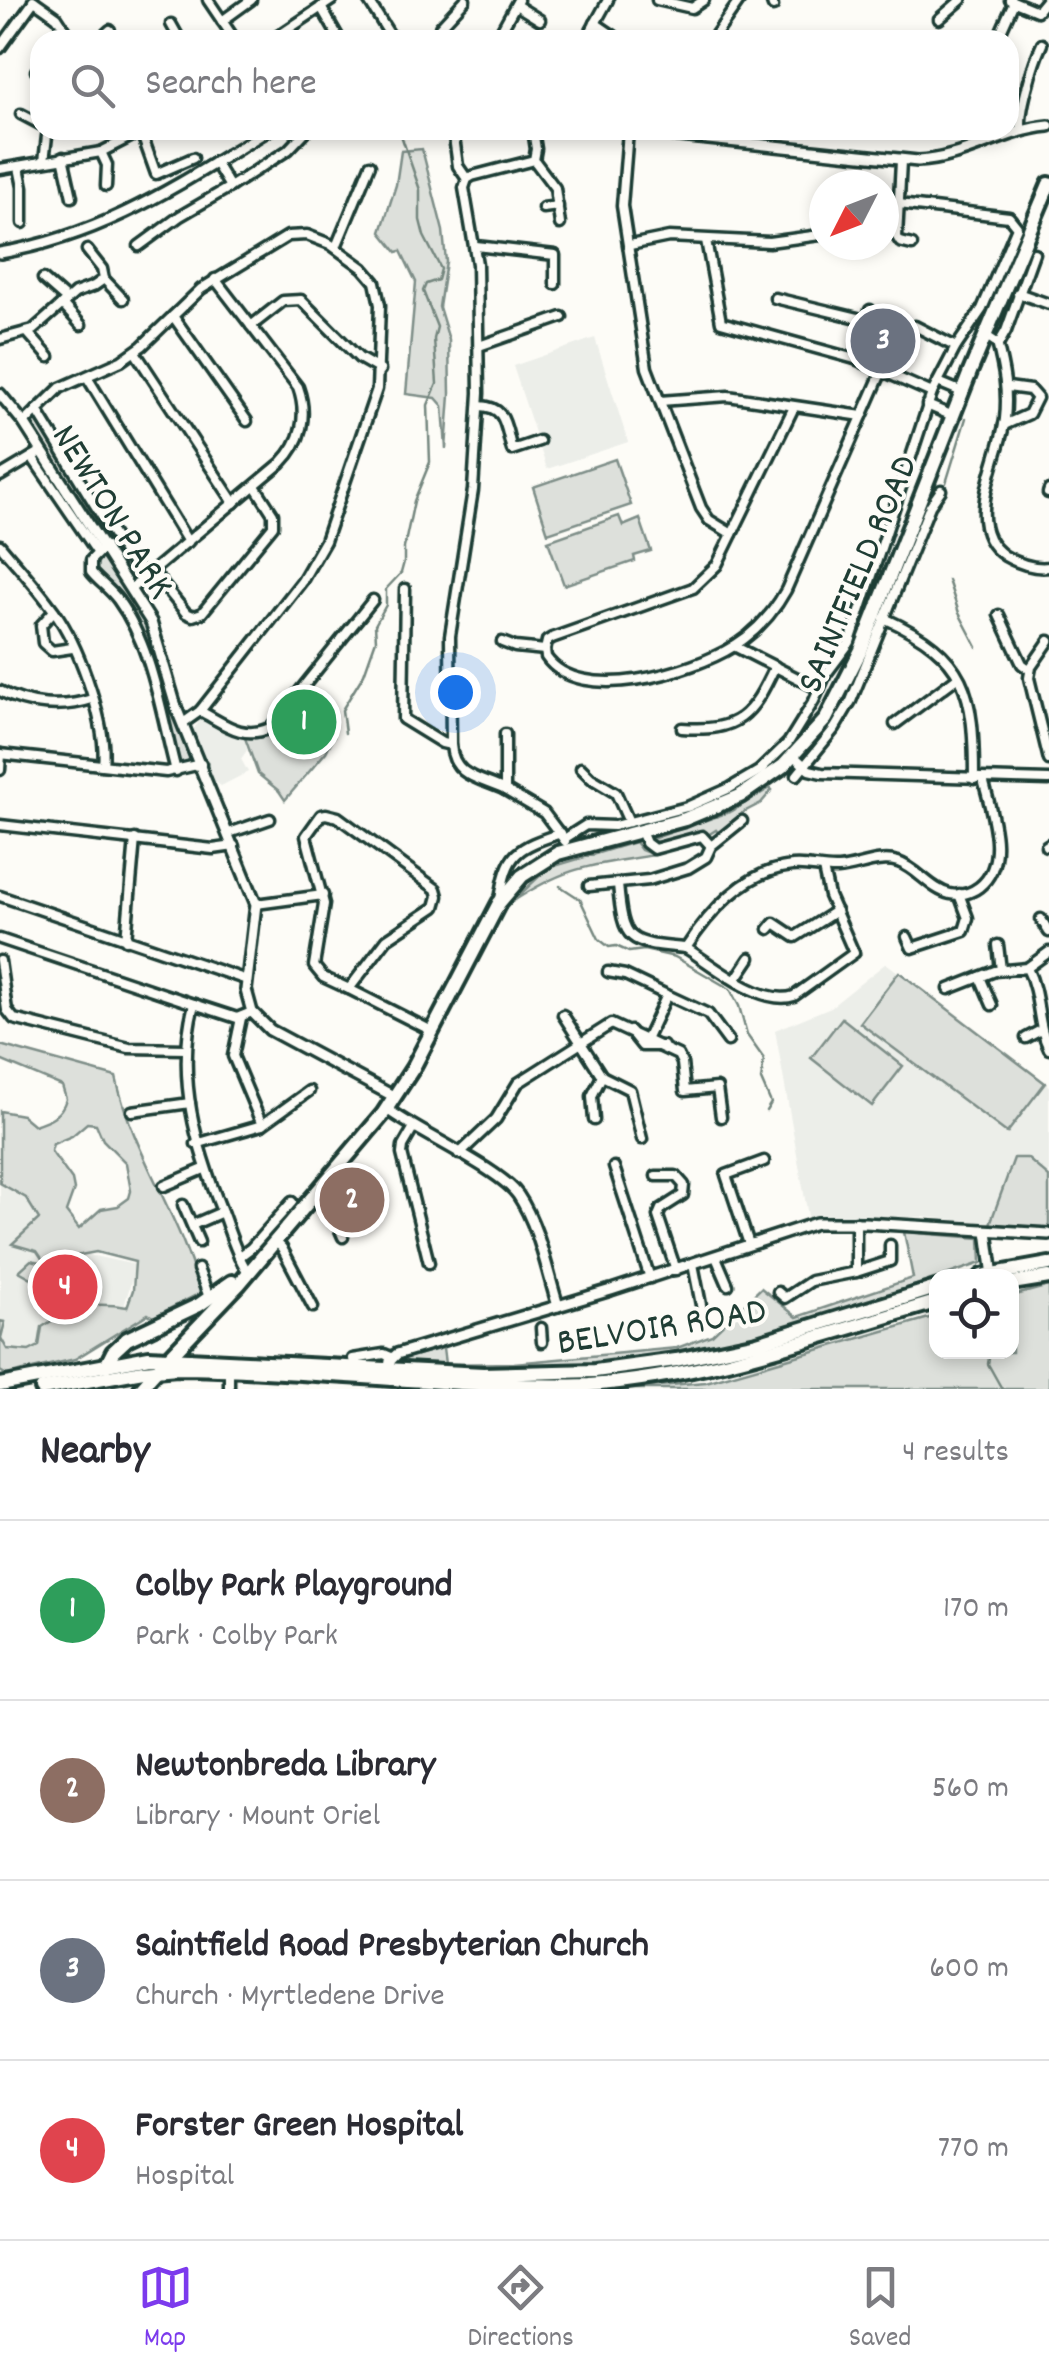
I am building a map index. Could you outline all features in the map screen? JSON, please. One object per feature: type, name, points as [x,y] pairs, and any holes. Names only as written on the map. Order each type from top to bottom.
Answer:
[{"type":"highway","name":"SAINTFIELD ROAD","points":[[158,1369],[391,1103],[500,902],[507,881],[540,862],[565,841],[725,803],[757,786],[794,756],[826,719],[881,617],[952,416],[1049,184]]},
{"type":"highway","name":"SAINTFIELD ROAD","points":[[1034,224],[1048,201]]},
{"type":"highway","points":[[1019,1270],[1049,1264]]},
{"type":"highway","points":[[1019,1282],[1049,1276]]},
{"type":"highway","name":"BELVOIR ROAD","points":[[759,1349],[929,1290]]},
{"type":"highway","name":"SAINTFIELD ROAD","points":[[108,1362],[127,1339],[214,1302]]},
{"type":"highway","name":"BELVOIR ROAD","points":[[389,1369],[526,1387],[662,1376],[929,1304]]},
{"type":"highway","points":[[195,1330],[194,1348],[202,1358]]},
{"type":"highway","points":[[0,1386],[108,1362],[169,1356],[389,1369]]},
{"type":"highway","points":[[102,1384],[108,1362]]},
{"type":"highway","points":[[42,1389],[102,1384],[158,1369],[389,1369]]},
{"type":"main road","name":"SAINTFIELD ROAD","points":[[140,1389],[158,1369]]},
{"type":"main road","points":[[71,1384],[90,1389]]},
{"type":"street","points":[[2,42],[34,0],[57,17],[65,30]]},
{"type":"street","points":[[208,0],[228,30]]},
{"type":"street","points":[[222,21],[252,0]]},
{"type":"street","points":[[294,30],[332,0]]},
{"type":"street","points":[[368,0],[386,30]]},
{"type":"street","points":[[440,27],[465,0]]},
{"type":"street","points":[[591,30],[608,0]]},
{"type":"street","points":[[657,0],[692,8],[704,0]]},
{"type":"street","points":[[719,30],[740,0]]},
{"type":"street","points":[[939,20],[961,0]]},
{"type":"street","points":[[1001,30],[1012,1],[1037,11],[1046,0]]},
{"type":"street","points":[[502,30],[517,2],[540,20]]},
{"type":"street","points":[[321,7],[334,30]]},
{"type":"street","points":[[171,24],[174,30]]},
{"type":"street","points":[[594,24],[604,30]]},
{"type":"street","points":[[1022,130],[1020,114],[1042,44]]},
{"type":"street","points":[[21,114],[30,119]]},
{"type":"street","points":[[1019,131],[1049,126]]},
{"type":"street","points":[[44,161],[46,140]]},
{"type":"street","points":[[0,169],[101,152],[124,140]]},
{"type":"street","points":[[145,140],[156,174],[193,158]]},
{"type":"street","points":[[0,252],[63,240],[107,223],[252,140]]},
{"type":"street","points":[[139,246],[194,206],[288,150],[297,140]]},
{"type":"street","points":[[453,140],[455,156],[467,179],[464,188],[476,246],[479,346],[473,493],[450,636],[454,762],[463,772],[544,813],[565,841]]},
{"type":"street","points":[[534,140],[534,160],[555,188],[560,224]]},
{"type":"street","points":[[625,140],[622,206],[646,368],[704,515],[732,534]]},
{"type":"street","points":[[729,140],[902,161],[942,159],[994,141]]},
{"type":"street","points":[[101,152],[107,165],[106,186]]},
{"type":"street","points":[[63,157],[72,197]]},
{"type":"street","points":[[467,179],[534,160]]},
{"type":"street","points":[[899,204],[902,161]]},
{"type":"street","points":[[215,162],[230,187]]},
{"type":"street","points":[[336,247],[370,164]]},
{"type":"street","points":[[19,167],[24,187],[23,223]]},
{"type":"street","name":"SAINTFIELD ROAD","points":[[507,881],[524,846],[565,841],[586,824],[635,827],[700,802],[759,770],[788,744],[858,626],[932,393],[956,346],[982,309],[1016,230],[1015,221],[1009,217],[899,204]]},
{"type":"street","points":[[543,208],[558,206]]},
{"type":"street","points":[[24,423],[60,388],[134,352],[215,279],[294,234],[315,237],[336,247],[363,268],[378,289],[380,370],[373,404],[317,559],[200,710],[183,723]]},
{"type":"street","points":[[630,245],[668,237],[769,242],[809,237]]},
{"type":"street","points":[[706,240],[720,322],[855,359],[932,393]]},
{"type":"street","points":[[899,240],[912,245]]},
{"type":"street","points":[[476,246],[557,251],[555,284]]},
{"type":"street","points":[[87,250],[123,300]]},
{"type":"street","points":[[998,345],[1034,252]]},
{"type":"street","points":[[0,340],[25,333],[64,302],[104,278]]},
{"type":"street","points":[[132,588],[292,452],[302,429],[304,413],[298,387],[215,279]]},
{"type":"street","points":[[43,280],[81,324]]},
{"type":"street","points":[[1018,293],[1049,304]]},
{"type":"street","points":[[775,298],[868,315],[855,359]]},
{"type":"street","points":[[251,326],[284,301],[301,300],[359,358],[380,370]]},
{"type":"street","points":[[173,316],[247,421]]},
{"type":"street","points":[[479,346],[562,317]]},
{"type":"street","points":[[19,320],[25,333],[49,357]]},
{"type":"street","points":[[915,326],[956,346]]},
{"type":"street","points":[[985,336],[998,345],[1008,387],[1004,425],[984,509],[988,537],[995,548],[1013,560],[1033,567],[1049,567]]},
{"type":"street","points":[[134,352],[234,503]]},
{"type":"street","points":[[794,407],[717,565],[699,584],[552,638],[545,650],[548,661],[558,669],[599,683],[615,684],[698,664],[734,646],[777,606],[882,371]]},
{"type":"street","points":[[87,377],[188,542]]},
{"type":"street","points":[[938,382],[962,392]]},
{"type":"street","points":[[1004,425],[1029,414],[1037,398],[1030,390],[1008,387]]},
{"type":"street","name":"NEWTON PARK","points":[[0,394],[24,423],[151,622],[183,723],[256,904],[247,980],[252,1012]]},
{"type":"street","points":[[660,401],[728,396],[862,416]]},
{"type":"street","points":[[479,406],[493,406],[500,412],[509,451],[539,442]]},
{"type":"street","points":[[927,406],[952,416]]},
{"type":"street","points":[[37,410],[123,551],[144,578]]},
{"type":"street","points":[[0,476],[42,451]]},
{"type":"street","points":[[32,458],[101,549],[90,564],[91,572],[117,598],[141,644],[176,772]]},
{"type":"street","points":[[153,572],[186,614],[202,612],[274,526],[273,514],[255,486]]},
{"type":"street","name":"SAINTFIELD ROAD","points":[[796,774],[852,701],[881,617],[930,506],[941,490]]},
{"type":"street","points":[[0,544],[4,556],[54,610],[72,648],[104,733],[103,765]]},
{"type":"street","points":[[404,589],[404,719],[442,743],[452,744]]},
{"type":"street","points":[[200,710],[241,733],[254,734],[270,728],[372,600]]},
{"type":"street","points":[[54,610],[41,626],[43,642],[52,652],[72,648]]},
{"type":"street","points":[[999,615],[1022,664],[1030,670]]},
{"type":"street","points":[[686,948],[714,909],[752,881],[789,866],[843,869],[873,862],[898,862],[946,894],[977,888],[991,875],[996,863],[979,779],[972,708],[958,677],[931,642],[881,617]]},
{"type":"street","points":[[1049,641],[1030,670],[1030,683],[1046,726],[1049,760]]},
{"type":"street","points":[[502,642],[545,650]]},
{"type":"street","points":[[734,646],[775,666],[843,690]]},
{"type":"street","points":[[682,728],[726,728],[756,704],[775,666]]},
{"type":"street","points":[[895,724],[958,677]]},
{"type":"street","points":[[0,690],[42,704],[92,700]]},
{"type":"street","points":[[504,790],[506,734]]},
{"type":"street","points":[[0,770],[0,754],[176,772],[201,764]]},
{"type":"street","points":[[794,756],[805,767],[822,773],[1049,780]]},
{"type":"street","points":[[581,768],[616,792],[635,827],[654,849],[702,836],[712,846]]},
{"type":"street","points":[[349,989],[378,949],[436,906],[438,896],[436,890],[338,816],[326,814],[321,815],[306,836],[323,895],[314,966],[323,977],[432,1031]]},
{"type":"street","points":[[229,833],[270,819]]},
{"type":"street","points":[[588,886],[658,878],[702,860],[712,846],[742,821]]},
{"type":"street","points":[[0,825],[214,848],[234,846]]},
{"type":"street","points":[[126,940],[135,839]]},
{"type":"street","points":[[618,884],[621,920],[628,935],[641,942],[686,948],[763,996],[788,998],[845,961],[855,949],[825,885],[823,869]]},
{"type":"street","points":[[907,937],[912,948],[964,931],[968,918],[959,894]]},
{"type":"street","points":[[256,904],[323,895]]},
{"type":"street","points":[[0,896],[247,980]]},
{"type":"street","points":[[769,929],[774,923],[796,937],[836,910]]},
{"type":"street","points":[[1041,919],[1049,932]]},
{"type":"street","points":[[0,939],[241,1018],[252,1012],[270,1030],[391,1103],[414,1127],[517,1193],[533,1228],[558,1306]]},
{"type":"street","points":[[998,946],[1001,970]]},
{"type":"street","points":[[950,989],[1001,970],[1027,968],[1049,952]]},
{"type":"street","points":[[736,980],[750,958]]},
{"type":"street","points":[[0,961],[8,1014],[14,1019],[129,1048],[186,1049]]},
{"type":"street","points":[[1027,968],[1038,996],[1049,1049]]},
{"type":"street","points":[[608,972],[626,976],[708,1014],[728,1041]]},
{"type":"street","points":[[980,977],[992,1006]]},
{"type":"street","points":[[647,1038],[666,996]]},
{"type":"street","points":[[194,1004],[186,1049],[196,1144],[245,1274]]},
{"type":"street","points":[[563,1015],[602,1076],[630,1090],[642,1138]]},
{"type":"street","points":[[241,1018],[233,1050],[235,1065],[262,1126]]},
{"type":"street","points":[[460,1154],[496,1119],[514,1086],[611,1024],[664,1046],[681,1059],[685,1090],[718,1090],[721,1117]]},
{"type":"street","points":[[630,1031],[642,1046],[664,1046]]},
{"type":"street","points":[[1026,1038],[1044,1035]]},
{"type":"street","points":[[594,1120],[592,1096],[602,1076]]},
{"type":"street","points":[[196,1144],[262,1126],[309,1091]]},
{"type":"street","points":[[132,1111],[190,1103]]},
{"type":"street","points":[[414,1127],[402,1154],[429,1263]]},
{"type":"street","points":[[749,1244],[726,1174],[764,1161]]},
{"type":"street","points":[[614,1167],[650,1278]]},
{"type":"street","points":[[164,1186],[204,1169]]},
{"type":"street","points":[[656,1176],[676,1176],[684,1189],[681,1197],[658,1216],[676,1270]]},
{"type":"street","points":[[318,1190],[326,1197],[343,1237]]},
{"type":"street","points":[[239,1258],[292,1202]]},
{"type":"street","points":[[183,1205],[199,1242]]},
{"type":"street","points":[[192,1225],[222,1212]]},
{"type":"street","points":[[856,1222],[856,1272]]},
{"type":"street","points":[[353,1359],[384,1354],[389,1369],[538,1321],[558,1306],[816,1223],[1049,1234]]},
{"type":"street","points":[[987,1230],[989,1269]]},
{"type":"street","points":[[989,1244],[1012,1232]]},
{"type":"street","points":[[274,1240],[313,1307]]},
{"type":"street","points":[[778,1292],[785,1298],[811,1281],[890,1260],[890,1245]]},
{"type":"street","points":[[716,1257],[728,1285]]},
{"type":"street","points":[[693,1264],[702,1310]]},
{"type":"street","points":[[198,1269],[214,1302]]},
{"type":"street","points":[[538,1321],[542,1342]]},
{"type":"street","points":[[229,1370],[229,1389]]},
{"type":"shaded area","points":[[422,149],[443,231],[446,262],[439,307],[449,340],[446,449],[443,406],[436,398],[406,394],[416,282],[401,251],[397,252],[381,232],[396,185],[401,151]]},
{"type":"shaded area","points":[[595,338],[628,442],[547,469],[513,366]]},
{"type":"shaded area","points":[[41,421],[137,574],[133,578],[36,431],[32,424]]},
{"type":"shaded area","points":[[615,459],[631,505],[548,533],[533,487]]},
{"type":"shaded area","points":[[619,516],[623,526],[640,519],[651,551],[634,556],[635,561],[564,585],[548,541]]},
{"type":"shaded area","points":[[106,558],[146,623],[171,709],[191,756],[186,764],[176,761],[143,640],[94,572],[99,560]]},
{"type":"shaded area","points":[[301,695],[334,736],[326,752],[285,800],[258,774],[245,738],[273,731]]},
{"type":"shaded area","points":[[204,715],[244,739],[247,750],[241,759],[248,772],[221,786],[214,781],[193,730]]},
{"type":"shaded area","points":[[770,788],[761,803],[742,813],[721,836],[716,830],[708,835],[649,840],[732,811]]},
{"type":"shaded area","points":[[635,842],[641,850],[654,855],[565,874],[512,902],[548,868]]},
{"type":"shaded area","points":[[886,963],[1049,1086],[1049,1228],[922,1217],[808,1216],[775,1030],[831,1007]]},
{"type":"shaded area","points":[[899,972],[1045,1083],[1007,1133],[860,1023]]},
{"type":"shaded area","points":[[842,1018],[903,1066],[872,1106],[811,1058]]},
{"type":"shaded area","points":[[0,1045],[116,1077],[133,1132],[182,1238],[200,1293],[153,1317],[148,1314],[75,1359],[7,1375],[0,1371],[0,1321],[5,1322],[1,1338],[7,1349],[29,1351],[39,1346],[42,1327],[63,1314],[92,1305],[127,1307],[135,1262],[96,1252],[75,1256],[78,1269],[95,1284],[84,1300],[67,1298],[19,1271],[31,1260],[45,1263],[37,1251],[12,1244],[39,1219],[26,1198],[0,1183],[0,1111],[22,1115],[34,1125],[58,1113],[66,1099],[62,1086],[0,1060]],"holes":[[[87,1123],[96,1124],[103,1140],[126,1163],[131,1191],[129,1198],[118,1206],[101,1209],[79,1229],[66,1212],[74,1190],[72,1180],[51,1151],[53,1144],[72,1136]]]},
{"type":"shaded area","points":[[1014,1158],[1027,1158],[1049,1177],[1049,1228],[990,1224]]},
{"type":"shaded area","points":[[0,1180],[41,1203],[89,1255],[136,1265],[123,1310],[39,1352],[0,1363]]},
{"type":"shaded area","points":[[904,1232],[980,1238],[981,1263],[963,1269],[929,1269],[929,1281],[797,1326],[638,1362],[515,1371],[396,1366],[398,1360],[443,1348],[445,1364],[514,1363],[677,1348],[712,1335],[761,1288],[797,1317],[913,1278]]},
{"type":"shaded area","points":[[1049,1286],[1049,1389],[621,1389],[706,1382],[929,1318],[929,1359],[1019,1359],[1019,1294]]},
{"type":"waterway","points":[[345,733],[342,710],[364,674],[376,640],[375,625],[386,605],[386,589],[401,573],[414,501],[430,462],[428,405],[437,384],[437,327],[423,291],[426,284],[438,280],[441,269],[424,236],[420,190],[403,140]]},
{"type":"waterway","points":[[946,483],[966,418]]},
{"type":"waterway","points":[[948,580],[959,613],[977,647]]},
{"type":"waterway","points":[[560,886],[580,899],[599,939],[609,947],[675,957],[730,989],[747,1035],[764,1059],[761,1080],[771,1103],[766,1111]]},
{"type":"waterway","points":[[989,1359],[1002,1389]]},
{"type":"place","name":"Saintfield Road Presbyterian Church","points":[[883,341]]},
{"type":"place","name":"Colby Park Playground","points":[[304,722]]},
{"type":"place","name":"Newtonbreda Library","points":[[352,1200]]},
{"type":"place","name":"Forster Green Hospital","points":[[65,1287]]}]
